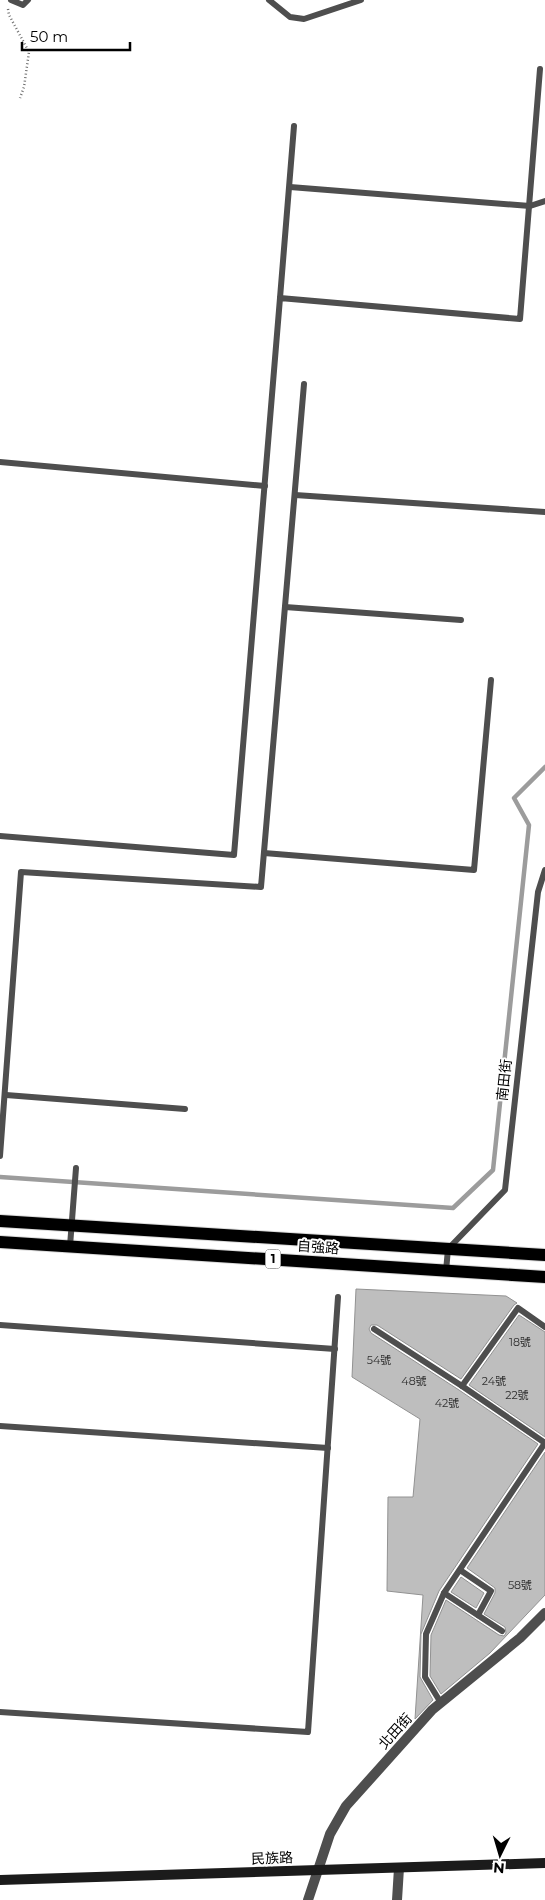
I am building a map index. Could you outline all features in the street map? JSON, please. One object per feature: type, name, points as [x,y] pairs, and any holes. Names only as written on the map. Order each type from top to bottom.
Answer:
[{"type":"main road","name":"自強路","points":[[0,1221],[545,1255]]},
{"type":"main road","name":"自強路","points":[[0,1242],[545,1277]]},
{"type":"main road","name":"民族路","points":[[0,1880],[545,1863]]},
{"type":"street","name":"北田街","points":[[308,1900],[330,1834],[346,1806],[432,1710],[520,1638],[545,1613]]},
{"type":"street","points":[[397,1900],[399,1868]]},
{"type":"lane","points":[[11,0],[23,5],[28,0]]},
{"type":"lane","points":[[269,0],[290,17],[304,18],[362,0]]},
{"type":"lane","points":[[280,298],[520,319],[540,68]]},
{"type":"lane","points":[[0,836],[234,855],[294,126]]},
{"type":"lane","points":[[290,188],[530,206],[545,201]]},
{"type":"lane","points":[[0,1156],[21,872],[261,888],[304,384]]},
{"type":"lane","points":[[0,462],[264,486]]},
{"type":"lane","points":[[295,495],[545,512]]},
{"type":"lane","points":[[285,607],[461,620]]},
{"type":"lane","points":[[264,853],[474,870],[491,680]]},
{"type":"lane","name":"南田街","points":[[448,1250],[504,1190],[538,892],[545,870]]},
{"type":"lane","points":[[6,1095],[185,1109]]},
{"type":"lane","points":[[70,1246],[76,1168]]},
{"type":"lane","points":[[446,1271],[448,1250]]},
{"type":"lane","points":[[0,1712],[308,1732],[338,1297]]},
{"type":"lane","points":[[462,1386],[518,1308],[545,1327]]},
{"type":"lane","points":[[0,1325],[335,1350]]},
{"type":"lane","points":[[374,1328],[545,1443],[444,1592],[426,1634],[425,1677],[441,1703]]},
{"type":"lane","points":[[0,1426],[328,1448]]},
{"type":"lane","points":[[460,1570],[491,1591],[478,1615]]},
{"type":"lane","points":[[444,1592],[502,1631]]},
{"type":"path","points":[[7,8],[29,52],[24,87],[20,98]]},
{"type":"building","points":[[356,1289],[506,1296],[517,1303],[461,1379],[377,1325],[371,1325],[369,1329],[371,1333],[538,1444],[439,1591],[421,1634],[420,1677],[433,1700],[415,1719],[423,1595],[387,1591],[388,1497],[413,1497],[420,1419],[352,1377]]},
{"type":"building","points":[[519,1315],[545,1332],[545,1437],[469,1385]]},
{"type":"building","points":[[545,1452],[545,1595],[490,1653],[441,1694],[430,1676],[431,1635],[446,1600],[499,1635],[504,1636],[506,1633],[505,1627],[484,1614],[495,1593],[495,1588],[467,1568]]},
{"type":"building","points":[[461,1577],[484,1593],[476,1608],[451,1592]]},
{"type":"waterway","points":[[0,1177],[453,1208],[493,1170],[529,825],[514,798],[545,767]]}]
